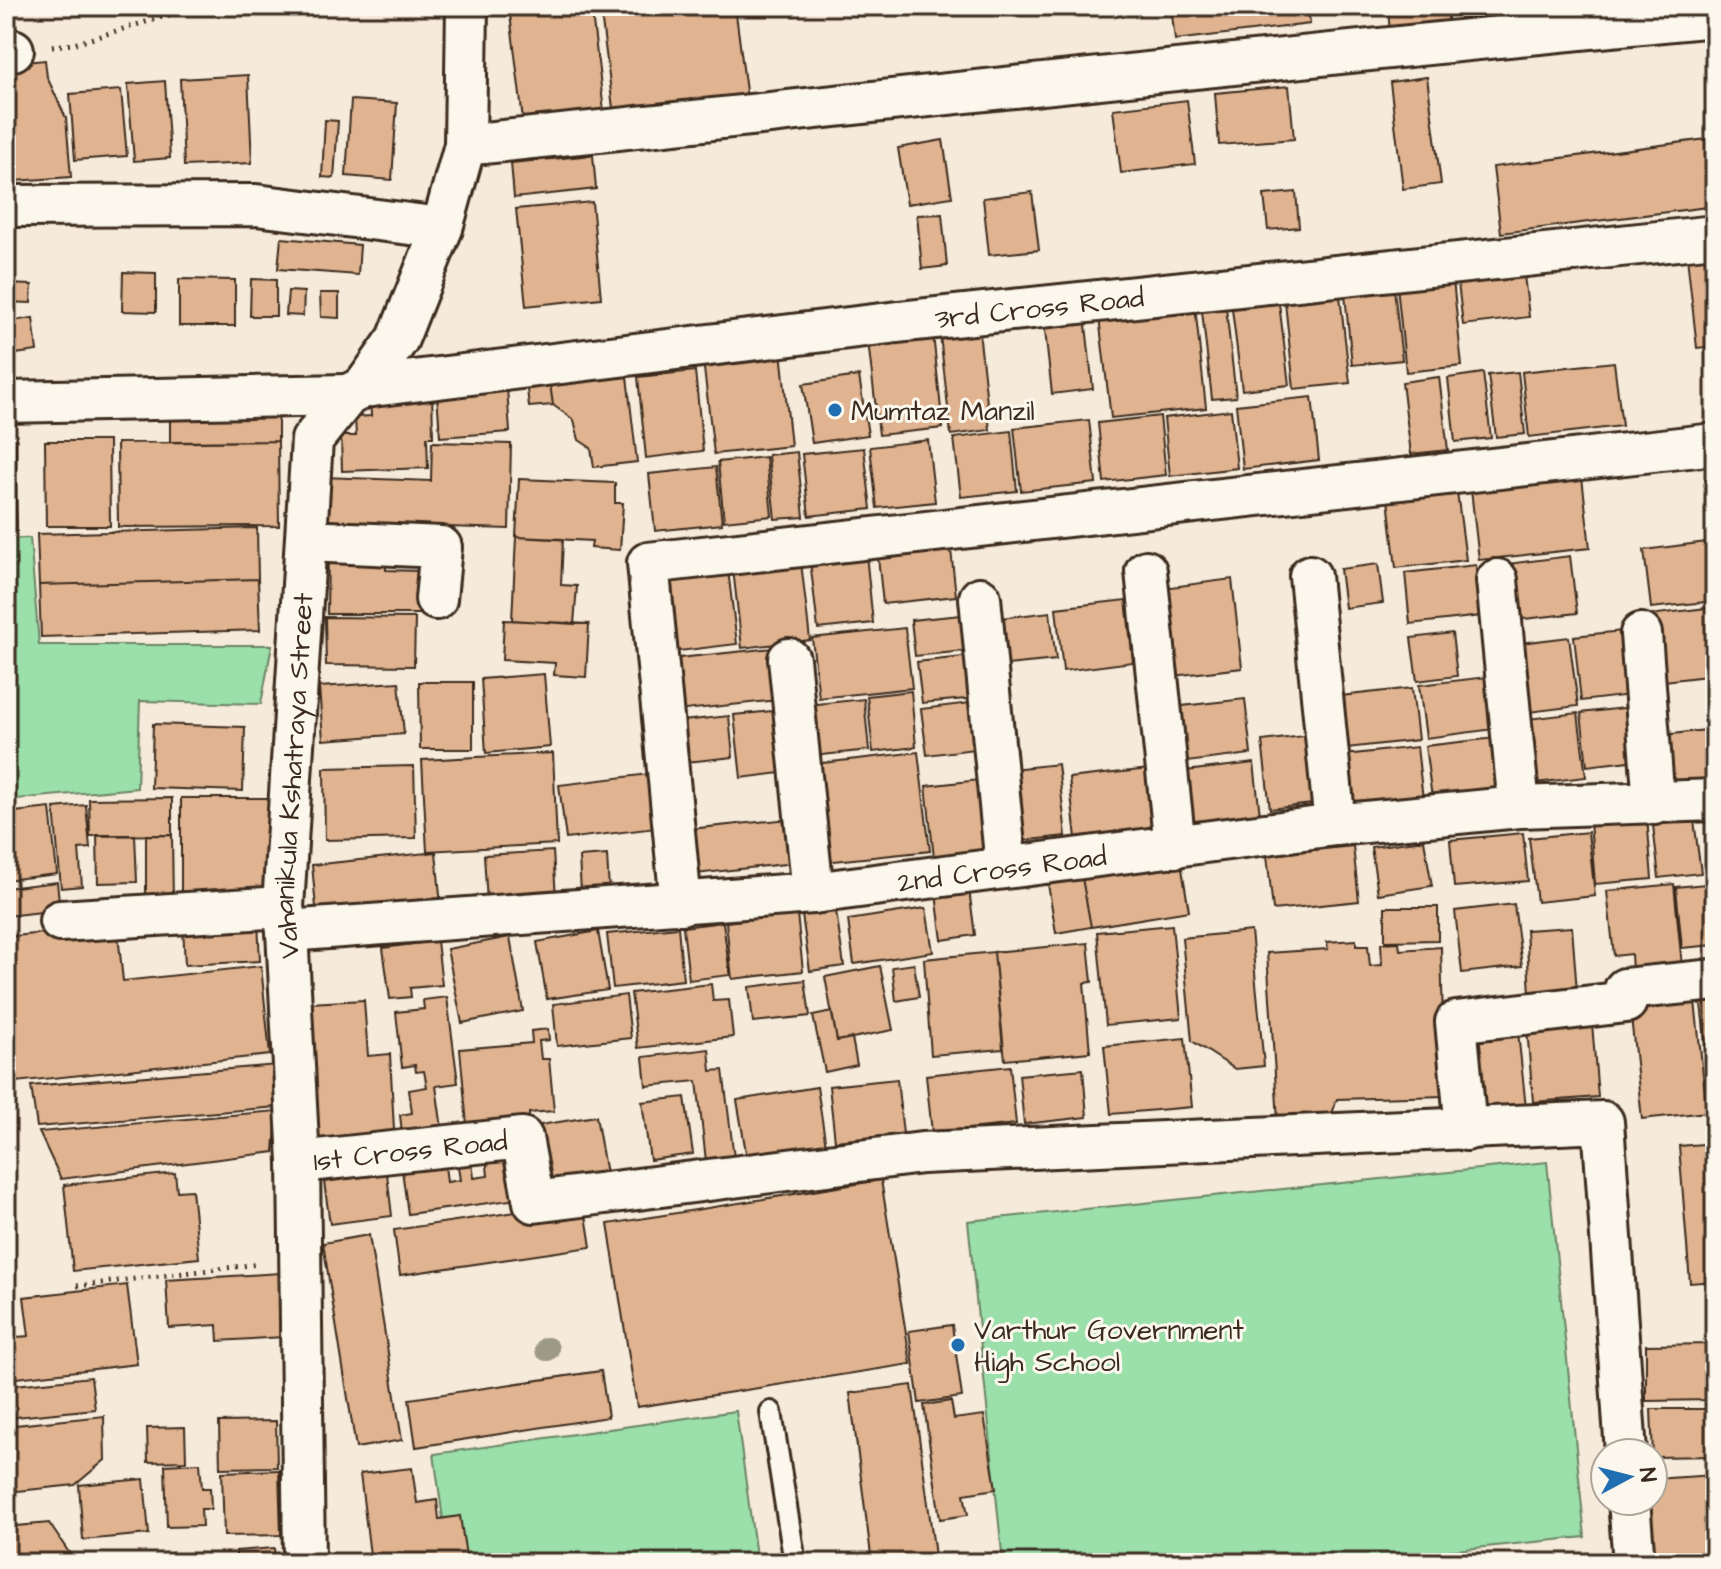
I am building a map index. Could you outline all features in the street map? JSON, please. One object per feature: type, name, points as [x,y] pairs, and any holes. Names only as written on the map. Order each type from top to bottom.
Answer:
[{"type":"street","points":[[465,145],[960,90],[1134,76],[1715,16]]},
{"type":"street","name":"Vahanikula Kshatraya Street","points":[[304,1563],[299,1162],[285,919],[312,440],[398,339],[442,228],[465,145],[466,19]]},
{"type":"street","points":[[6,206],[256,205],[442,228]]},
{"type":"street","name":"3rd Cross Road","points":[[6,402],[356,391],[898,322],[1715,236]]},
{"type":"street","points":[[681,904],[648,563],[1715,444]]},
{"type":"street","points":[[306,541],[441,547],[436,599]]},
{"type":"street","points":[[1146,571],[1175,847]]},
{"type":"street","points":[[1310,576],[1335,825]]},
{"type":"street","points":[[1497,580],[1519,807]]},
{"type":"street","points":[[980,598],[1006,867]]},
{"type":"street","points":[[1641,634],[1654,804]]},
{"type":"street","points":[[789,659],[813,893]]},
{"type":"street","name":"2nd Cross Road","points":[[60,921],[285,919],[681,904],[813,893],[1335,825],[1519,807],[1715,800]]},
{"type":"street","points":[[1625,1437],[1603,1122],[1466,1130],[1456,1022],[1626,1002],[1625,989],[1715,980]]},
{"type":"street","name":"1st Cross Road","points":[[299,1162],[522,1138],[534,1202],[922,1153],[1466,1130]]},
{"type":"street","points":[[1630,1517],[1634,1563]]},
{"type":"lane","points":[[771,1412],[795,1563]]},
{"type":"path","points":[[10,50],[74,44],[198,6]]},
{"type":"path","points":[[77,1286],[300,1259]]},
{"type":"green space","points":[[30,538],[39,645],[272,645],[261,704],[140,701],[137,788],[6,800],[6,539]]},
{"type":"green space","points":[[1547,1162],[1585,1537],[1326,1563],[1003,1563],[968,1221]]},
{"type":"green space","points":[[736,1411],[757,1563],[449,1563],[434,1454]]},
{"type":"building","points":[[509,6],[591,6],[604,111],[523,120]]},
{"type":"building","points":[[600,6],[735,6],[747,99],[614,116]]},
{"type":"building","points":[[1171,6],[1308,6],[1310,24],[1175,40]]},
{"type":"building","points":[[1388,6],[1447,6],[1449,29],[1390,35]]},
{"type":"building","points":[[45,60],[47,77],[66,118],[71,177],[15,181],[13,149],[6,149],[6,64]]},
{"type":"building","points":[[248,75],[252,163],[184,166],[180,79]]},
{"type":"building","points":[[1427,77],[1441,184],[1403,189],[1390,82]]},
{"type":"building","points":[[165,81],[170,158],[134,161],[128,84]]},
{"type":"building","points":[[1289,86],[1294,139],[1219,145],[1215,93]]},
{"type":"building","points":[[121,90],[127,156],[75,160],[70,94]]},
{"type":"building","points":[[351,100],[397,103],[392,180],[346,176]]},
{"type":"building","points":[[1187,100],[1195,164],[1121,173],[1113,109]]},
{"type":"building","points":[[325,120],[338,121],[334,178],[322,177]]},
{"type":"building","points":[[1715,138],[1715,206],[1501,233],[1493,167]]},
{"type":"building","points":[[943,140],[952,197],[907,204],[898,148]]},
{"type":"building","points":[[6,149],[13,149],[15,181],[6,182]]},
{"type":"building","points":[[593,155],[596,189],[514,198],[511,163]]},
{"type":"building","points":[[1032,192],[1039,250],[989,255],[983,198]]},
{"type":"building","points":[[1296,192],[1299,227],[1268,230],[1264,195]]},
{"type":"building","points":[[592,202],[601,298],[526,306],[516,209]]},
{"type":"building","points":[[942,214],[947,266],[922,269],[917,215]]},
{"type":"building","points":[[281,238],[360,245],[358,275],[278,269]]},
{"type":"building","points":[[1715,254],[1715,346],[1697,348],[1687,257]]},
{"type":"building","points":[[123,272],[156,273],[156,312],[122,311]]},
{"type":"building","points":[[1524,275],[1529,317],[1463,325],[1458,283]]},
{"type":"building","points":[[179,279],[235,280],[235,326],[179,326]]},
{"type":"building","points":[[251,279],[276,280],[276,316],[250,316]]},
{"type":"building","points":[[1453,280],[1462,366],[1406,372],[1397,286]]},
{"type":"building","points":[[6,284],[32,285],[31,303],[6,302]]},
{"type":"building","points":[[1394,289],[1402,360],[1352,365],[1345,294]]},
{"type":"building","points":[[288,291],[304,292],[303,316],[286,315]]},
{"type":"building","points":[[320,293],[339,293],[339,318],[321,317]]},
{"type":"building","points":[[1340,296],[1350,383],[1294,389],[1285,302]]},
{"type":"building","points":[[1279,303],[1289,385],[1242,390],[1232,309]]},
{"type":"building","points":[[1195,306],[1206,408],[1111,418],[1099,317]]},
{"type":"building","points":[[1226,308],[1236,397],[1212,399],[1202,311]]},
{"type":"building","points":[[1085,316],[1093,389],[1052,394],[1044,321]]},
{"type":"building","points":[[33,318],[37,351],[15,354],[11,321]]},
{"type":"building","points":[[979,331],[990,430],[951,435],[940,335]]},
{"type":"building","points":[[933,334],[943,428],[879,435],[868,341]]},
{"type":"building","points":[[781,351],[791,446],[714,454],[703,360]]},
{"type":"building","points":[[1614,362],[1622,426],[1529,437],[1522,372]]},
{"type":"building","points":[[626,368],[637,462],[594,467],[591,448],[579,440],[574,420],[553,405],[549,377]]},
{"type":"building","points":[[695,371],[703,451],[646,458],[638,377]]},
{"type":"building","points":[[1518,372],[1525,434],[1496,437],[1488,375]]},
{"type":"building","points":[[1483,373],[1491,438],[1455,442],[1448,378]]},
{"type":"building","name":"Mumtaz Manzil","points":[[859,376],[868,435],[812,443],[803,384]]},
{"type":"building","points":[[549,377],[553,405],[529,407],[526,380]]},
{"type":"building","points":[[1439,377],[1448,450],[1411,454],[1402,382]]},
{"type":"building","points":[[432,388],[433,437],[427,437],[428,468],[342,471],[341,436],[356,436],[355,417],[371,416],[370,396]]},
{"type":"building","points":[[507,388],[510,432],[440,437],[437,393]]},
{"type":"building","points":[[1312,397],[1319,460],[1243,469],[1236,405]]},
{"type":"building","points":[[170,401],[278,402],[278,441],[170,442]]},
{"type":"building","points":[[1231,410],[1237,468],[1170,476],[1164,418]]},
{"type":"building","points":[[1160,416],[1166,475],[1104,482],[1098,423]]},
{"type":"building","points":[[1089,420],[1096,483],[1021,491],[1014,428]]},
{"type":"building","points":[[1011,431],[1017,491],[961,497],[954,438]]},
{"type":"building","points":[[6,440],[16,440],[16,492],[6,492]]},
{"type":"building","points":[[928,440],[935,502],[877,508],[870,447]]},
{"type":"building","points":[[45,441],[109,441],[110,526],[46,526]]},
{"type":"building","points":[[278,441],[279,526],[118,527],[117,443]]},
{"type":"building","points":[[432,442],[511,444],[509,529],[322,523],[323,477],[431,481]]},
{"type":"building","points":[[864,448],[871,509],[809,516],[802,454]]},
{"type":"building","points":[[797,452],[804,517],[775,519],[768,455]]},
{"type":"building","points":[[766,457],[772,516],[724,521],[718,462]]},
{"type":"building","points":[[716,467],[722,524],[655,531],[649,474]]},
{"type":"building","points":[[1582,477],[1590,548],[1479,560],[1471,490]]},
{"type":"building","points":[[519,479],[615,483],[615,503],[623,503],[620,550],[591,548],[592,541],[516,537]]},
{"type":"building","points":[[1456,484],[1466,560],[1396,568],[1387,491]]},
{"type":"building","points":[[6,492],[16,492],[17,531],[6,531]]},
{"type":"building","points":[[257,528],[258,579],[39,585],[37,534]]},
{"type":"building","points":[[949,531],[956,596],[883,604],[876,538]]},
{"type":"building","points":[[516,537],[563,539],[561,585],[577,586],[574,624],[512,620]]},
{"type":"building","points":[[1715,541],[1715,601],[1651,608],[1644,550]]},
{"type":"building","points":[[328,554],[386,554],[386,570],[420,571],[419,614],[327,614]]},
{"type":"building","points":[[866,554],[873,623],[818,629],[810,560]]},
{"type":"building","points":[[1570,556],[1577,613],[1514,620],[1507,564]]},
{"type":"building","points":[[801,562],[810,640],[742,648],[733,569]]},
{"type":"building","points":[[1378,564],[1383,603],[1345,608],[1340,569]]},
{"type":"building","points":[[1476,565],[1481,616],[1410,624],[1405,573]]},
{"type":"building","points":[[728,570],[737,644],[671,652],[663,577]]},
{"type":"building","points":[[258,579],[260,630],[41,637],[39,585]]},
{"type":"building","points":[[1232,579],[1242,668],[1173,676],[1163,588]]},
{"type":"building","points":[[1126,600],[1133,662],[1063,671],[1056,608]]},
{"type":"building","points":[[1715,607],[1715,675],[1656,682],[1649,615]]},
{"type":"building","points":[[1050,612],[1056,660],[998,666],[992,619]]},
{"type":"building","points":[[961,615],[965,651],[915,656],[911,620]]},
{"type":"building","points":[[325,617],[415,618],[414,666],[326,665]]},
{"type":"building","points":[[504,620],[589,624],[586,677],[554,675],[555,663],[502,660]]},
{"type":"building","points":[[905,628],[912,688],[819,698],[812,638]]},
{"type":"building","points":[[1632,630],[1640,694],[1581,701],[1574,636]]},
{"type":"building","points":[[1452,633],[1457,676],[1417,681],[1411,638]]},
{"type":"building","points":[[1569,637],[1578,706],[1521,713],[1512,644]]},
{"type":"building","points":[[773,648],[778,700],[676,711],[670,659]]},
{"type":"building","points":[[972,656],[977,698],[922,703],[917,662]]},
{"type":"building","points":[[544,674],[550,747],[486,753],[481,679]]},
{"type":"building","points":[[1495,676],[1502,728],[1426,738],[1419,685]]},
{"type":"building","points":[[399,682],[404,734],[323,740],[319,687]]},
{"type":"building","points":[[419,682],[473,682],[473,749],[420,749]]},
{"type":"building","points":[[1412,688],[1418,740],[1347,748],[1341,696]]},
{"type":"building","points":[[911,691],[916,747],[873,752],[867,696]]},
{"type":"building","points":[[864,699],[869,750],[813,756],[808,705]]},
{"type":"building","points":[[1245,699],[1251,754],[1179,763],[1173,707]]},
{"type":"building","points":[[978,702],[983,748],[927,755],[921,709]]},
{"type":"building","points":[[1632,707],[1637,760],[1587,766],[1581,713]]},
{"type":"building","points":[[782,710],[789,772],[741,778],[734,715]]},
{"type":"building","points":[[1578,713],[1586,777],[1527,784],[1519,720]]},
{"type":"building","points":[[729,716],[733,757],[687,762],[683,721]]},
{"type":"building","points":[[153,724],[245,727],[243,791],[151,788]]},
{"type":"building","points":[[1715,729],[1715,781],[1662,787],[1656,736]]},
{"type":"building","points":[[1312,735],[1321,803],[1270,809],[1262,741]]},
{"type":"building","points":[[1495,738],[1501,790],[1432,798],[1425,746]]},
{"type":"building","points":[[1417,747],[1423,799],[1352,807],[1345,755]]},
{"type":"building","points":[[918,752],[930,851],[825,862],[814,764]]},
{"type":"building","points":[[553,753],[557,844],[427,851],[422,760]]},
{"type":"building","points":[[1254,763],[1260,815],[1183,824],[1177,772]]},
{"type":"building","points":[[1058,764],[1066,836],[1012,842],[1003,770]]},
{"type":"building","points":[[414,766],[416,838],[325,840],[324,768]]},
{"type":"building","points":[[1149,769],[1156,828],[1076,838],[1069,778]]},
{"type":"building","points":[[649,774],[656,828],[566,839],[559,785]]},
{"type":"building","points":[[988,779],[996,851],[934,858],[926,786]]},
{"type":"building","points":[[172,798],[172,835],[90,836],[89,799]]},
{"type":"building","points":[[181,798],[268,798],[268,900],[181,899]]},
{"type":"building","points":[[86,805],[90,848],[79,849],[82,886],[61,888],[54,808]]},
{"type":"building","points":[[50,808],[57,874],[6,880],[6,813]]},
{"type":"building","points":[[1647,817],[1652,879],[1595,884],[1590,822]]},
{"type":"building","points":[[789,819],[794,863],[696,874],[690,829]]},
{"type":"building","points":[[1694,820],[1701,873],[1659,878],[1653,825]]},
{"type":"building","points":[[1715,824],[1715,871],[1711,871],[1707,825]]},
{"type":"building","points":[[1588,832],[1595,896],[1537,902],[1529,838]]},
{"type":"building","points":[[1523,833],[1528,881],[1454,887],[1450,840]]},
{"type":"building","points":[[97,835],[135,835],[137,882],[98,883]]},
{"type":"building","points":[[146,835],[172,835],[173,904],[146,905]]},
{"type":"building","points":[[1424,840],[1432,886],[1378,894],[1371,847]]},
{"type":"building","points":[[1353,846],[1359,901],[1273,910],[1267,855]]},
{"type":"building","points":[[553,851],[556,898],[487,902],[484,855]]},
{"type":"building","points":[[436,852],[441,906],[317,918],[312,865]]},
{"type":"building","points":[[607,855],[609,891],[581,892],[579,857]]},
{"type":"building","points":[[1181,863],[1189,911],[1091,927],[1082,878]]},
{"type":"building","points":[[1082,878],[1091,927],[1056,933],[1048,884]]},
{"type":"building","points":[[57,882],[60,910],[6,916],[6,888]]},
{"type":"building","points":[[1715,883],[1715,945],[1682,948],[1676,887]]},
{"type":"building","points":[[1674,884],[1682,966],[1632,971],[1631,954],[1614,956],[1607,891]]},
{"type":"building","points":[[969,889],[975,935],[942,940],[936,894]]},
{"type":"building","points":[[1514,904],[1522,966],[1462,973],[1455,911]]},
{"type":"building","points":[[1385,907],[1438,907],[1438,940],[1385,941]]},
{"type":"building","points":[[926,908],[933,952],[854,964],[848,920]]},
{"type":"building","points":[[836,911],[844,966],[810,971],[802,915]]},
{"type":"building","points":[[797,914],[803,971],[732,979],[726,922]]},
{"type":"building","points":[[258,922],[260,961],[185,965],[183,926]]},
{"type":"building","points":[[723,922],[730,975],[689,980],[683,927]]},
{"type":"building","points":[[117,925],[123,981],[261,966],[270,1055],[6,1083],[6,937]]},
{"type":"building","points":[[1172,925],[1181,1018],[1106,1025],[1097,932]]},
{"type":"building","points":[[678,927],[683,980],[613,988],[607,934]]},
{"type":"building","points":[[1572,927],[1578,1005],[1531,1009],[1526,930]]},
{"type":"building","points":[[598,931],[608,990],[547,999],[537,942]]},
{"type":"building","points":[[1251,931],[1264,1066],[1235,1069],[1192,1041],[1182,938]]},
{"type":"building","points":[[510,937],[523,1011],[462,1023],[447,949]]},
{"type":"building","points":[[1356,940],[1356,946],[1368,946],[1370,966],[1382,965],[1381,943],[1399,942],[1400,950],[1441,947],[1445,1096],[1337,1099],[1331,1117],[1278,1120],[1267,953],[1328,949],[1327,942]]},
{"type":"building","points":[[437,941],[442,985],[410,988],[411,997],[390,999],[383,948]]},
{"type":"building","points":[[1088,943],[1092,982],[1084,983],[1090,1052],[1005,1060],[994,952]]},
{"type":"building","points":[[994,952],[1003,1049],[931,1055],[924,959]]},
{"type":"building","points":[[914,964],[919,997],[896,1001],[892,967]]},
{"type":"building","points":[[880,966],[893,1030],[837,1041],[825,977]]},
{"type":"building","points":[[805,980],[810,1016],[753,1022],[749,987]]},
{"type":"building","points":[[711,984],[713,1001],[729,1000],[733,1037],[638,1048],[631,993]]},
{"type":"building","points":[[1715,984],[1715,1074],[1709,1074],[1699,986]]},
{"type":"building","points":[[1694,992],[1707,1112],[1642,1119],[1629,998]]},
{"type":"building","points":[[626,995],[631,1038],[557,1046],[553,1004]]},
{"type":"building","points":[[447,997],[458,1083],[436,1086],[443,1136],[403,1141],[400,1115],[412,1113],[409,1090],[427,1087],[424,1071],[416,1072],[415,1065],[402,1067],[396,1012],[424,1009],[423,1000]]},
{"type":"building","points":[[364,1000],[368,1056],[390,1054],[395,1149],[318,1153],[310,1003]]},
{"type":"building","points":[[832,1012],[837,1041],[852,1038],[857,1065],[825,1072],[813,1016]]},
{"type":"building","points":[[1592,1023],[1598,1097],[1533,1102],[1527,1028]]},
{"type":"building","points":[[548,1029],[549,1040],[539,1041],[541,1059],[549,1059],[554,1111],[529,1113],[529,1125],[468,1136],[460,1049],[532,1043],[531,1031]]},
{"type":"building","points":[[1518,1032],[1526,1108],[1474,1113],[1466,1037]]},
{"type":"building","points":[[1185,1038],[1192,1107],[1111,1114],[1104,1046]]},
{"type":"building","points":[[709,1049],[711,1071],[723,1070],[734,1158],[706,1161],[697,1081],[646,1086],[643,1057]]},
{"type":"building","points":[[277,1065],[277,1107],[37,1127],[31,1086]]},
{"type":"building","points":[[1010,1066],[1016,1124],[932,1133],[926,1075]]},
{"type":"building","points":[[1083,1069],[1087,1117],[1024,1124],[1019,1075]]},
{"type":"building","points":[[897,1079],[903,1134],[835,1141],[829,1086]]},
{"type":"building","points":[[817,1087],[826,1146],[747,1158],[737,1100]]},
{"type":"building","points":[[685,1097],[693,1154],[650,1160],[642,1102]]},
{"type":"building","points":[[277,1111],[274,1152],[61,1179],[39,1132]]},
{"type":"building","points":[[596,1116],[606,1174],[545,1185],[534,1126]]},
{"type":"building","points":[[1715,1143],[1715,1281],[1690,1283],[1679,1146]]},
{"type":"building","points":[[471,1152],[474,1178],[488,1176],[486,1156],[503,1154],[506,1174],[515,1173],[518,1199],[408,1214],[401,1163],[444,1158],[447,1182],[460,1180],[456,1154]]},
{"type":"building","points":[[175,1173],[177,1191],[192,1190],[199,1258],[73,1271],[64,1185]]},
{"type":"building","points":[[387,1174],[392,1216],[330,1224],[324,1182]]},
{"type":"building","points":[[881,1180],[911,1364],[637,1407],[608,1224]]},
{"type":"building","points":[[584,1202],[591,1247],[400,1275],[394,1230]]},
{"type":"building","points":[[369,1235],[402,1440],[356,1448],[323,1243]]},
{"type":"building","points":[[280,1273],[284,1337],[218,1341],[217,1325],[169,1328],[166,1280]]},
{"type":"building","points":[[127,1285],[137,1364],[8,1379],[6,1338],[29,1336],[24,1297]]},
{"type":"building","points":[[952,1325],[962,1397],[919,1403],[909,1331]]},
{"type":"building","points":[[1715,1344],[1715,1400],[1646,1401],[1646,1345]]},
{"type":"building","points":[[601,1371],[608,1417],[416,1447],[409,1399]]},
{"type":"building","points":[[91,1377],[95,1409],[6,1418],[6,1386]]},
{"type":"building","points":[[912,1385],[936,1563],[872,1563],[850,1393]]},
{"type":"building","points":[[951,1401],[954,1419],[984,1415],[996,1489],[964,1494],[968,1515],[940,1519],[924,1405]]},
{"type":"building","points":[[1651,1409],[1715,1409],[1715,1456],[1669,1457],[1669,1437],[1652,1437]]},
{"type":"building","points":[[104,1416],[105,1460],[75,1485],[18,1491],[6,1479],[6,1426]]},
{"type":"building","points":[[276,1421],[277,1467],[220,1468],[219,1422]]},
{"type":"building","points":[[185,1427],[186,1461],[148,1462],[147,1428]]},
{"type":"building","points":[[200,1463],[202,1488],[210,1488],[211,1509],[201,1509],[202,1526],[167,1527],[165,1465]]},
{"type":"building","points":[[412,1468],[417,1503],[437,1500],[439,1519],[460,1516],[467,1563],[371,1563],[360,1474]]},
{"type":"building","points":[[279,1470],[281,1535],[224,1536],[222,1472]]},
{"type":"building","points":[[1715,1475],[1715,1557],[1653,1561],[1650,1517],[1669,1517],[1669,1478]]},
{"type":"building","points":[[144,1479],[149,1534],[83,1540],[79,1485]]},
{"type":"building","points":[[49,1523],[76,1563],[6,1563],[6,1527]]},
{"type":"building","points":[[274,1548],[275,1563],[236,1563],[236,1551]]},
{"type":"place","name":"Mumtaz Manzil","points":[[835,410]]},
{"type":"place","name":"Varthur Government High School","points":[[958,1345]]}]
